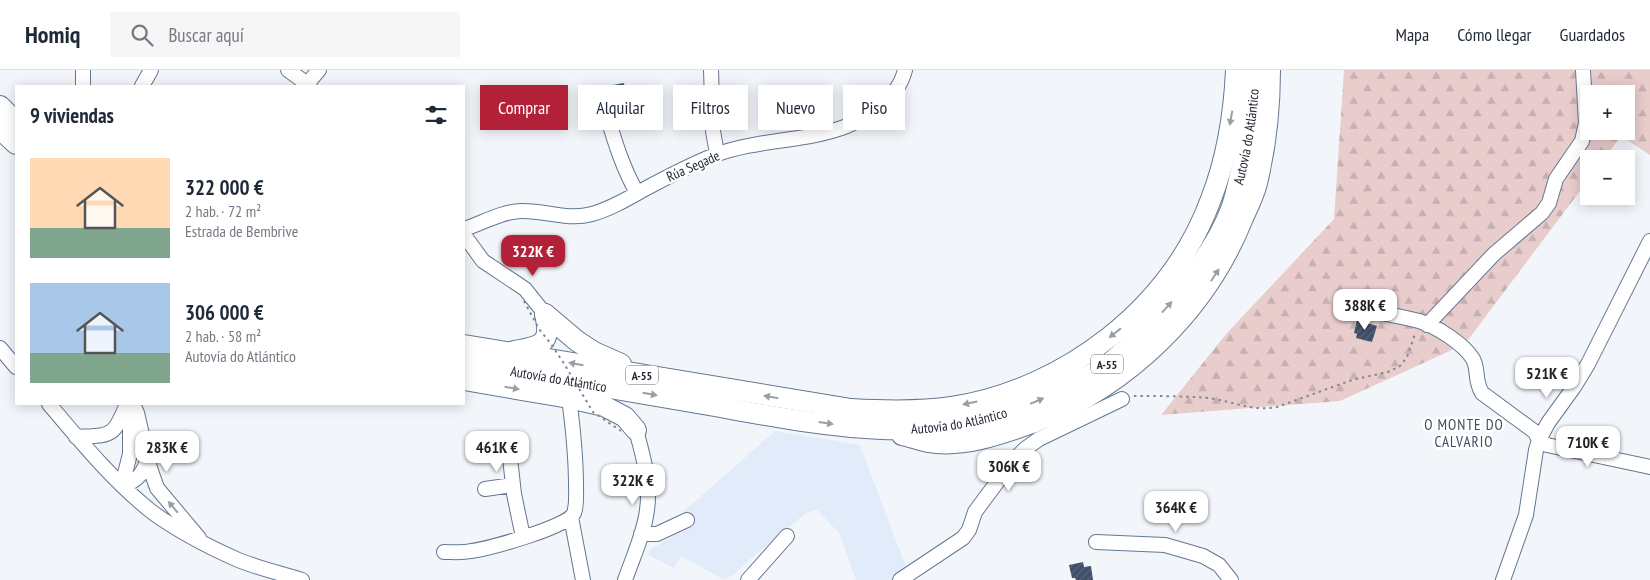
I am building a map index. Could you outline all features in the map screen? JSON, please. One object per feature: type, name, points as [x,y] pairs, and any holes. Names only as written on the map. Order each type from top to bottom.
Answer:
[{"type":"highway","name":"Autovía do Atlántico","points":[[465,345],[851,409],[916,411],[953,407],[1014,391],[1054,374],[1090,352],[1120,329],[1174,270],[1196,233],[1212,199],[1226,150],[1235,100],[1236,70]]},
{"type":"highway","name":"Autovía do Atlántico","points":[[465,363],[778,416],[881,429],[940,427],[992,417],[1018,409],[1061,390],[1103,367],[1132,343],[1190,280],[1215,241],[1231,210],[1247,150],[1253,101],[1254,70]]},
{"type":"highway","points":[[881,429],[928,442],[952,444],[1004,434],[1058,413],[1108,384],[1143,358],[1189,310],[1216,273],[1238,232],[1257,185],[1266,139],[1270,100],[1270,70]]},
{"type":"highway","points":[[0,106],[15,121]]},
{"type":"highway","points":[[0,129],[15,143]]},
{"type":"highway","points":[[545,314],[594,352],[646,376]]},
{"type":"highway","points":[[506,352],[528,349],[546,340],[548,326],[545,314]]},
{"type":"highway","points":[[465,380],[604,406],[625,417],[628,430]]},
{"type":"street","points":[[83,70],[83,85]]},
{"type":"street","points":[[143,85],[151,70]]},
{"type":"street","points":[[288,70],[309,85],[319,70]]},
{"type":"street","points":[[711,70],[713,131],[717,154]]},
{"type":"street","name":"Rúa Segade","points":[[465,230],[500,215],[520,211],[561,216],[592,214],[612,207],[685,167],[717,154],[759,143],[828,132],[848,126],[884,103],[897,88],[905,70]]},
{"type":"street","points":[[1427,324],[1494,254],[1542,213],[1549,203],[1556,179],[1582,141],[1586,123],[1583,70]]},
{"type":"street","points":[[611,130],[627,175],[637,193]]},
{"type":"street","points":[[465,236],[483,261],[525,289],[545,314]]},
{"type":"street","points":[[1503,580],[1526,515],[1539,440],[1548,423],[1588,364],[1650,241]]},
{"type":"street","points":[[1377,312],[1427,324],[1459,344],[1474,361],[1478,386],[1482,393],[1535,432],[1539,440],[1547,446],[1650,467]]},
{"type":"street","points":[[0,348],[15,366]]},
{"type":"street","points":[[569,398],[576,452],[576,503],[572,517],[583,580]]},
{"type":"street","points":[[900,580],[962,538],[969,530],[976,512],[986,497],[1013,461],[1025,449],[1040,439],[1122,399]]},
{"type":"street","points":[[50,405],[76,437],[122,485],[152,512],[204,544],[238,560],[302,580]]},
{"type":"street","points":[[76,437],[109,434],[118,426],[129,405]]},
{"type":"street","points":[[122,485],[130,454],[130,405]]},
{"type":"street","points":[[131,405],[137,413],[157,488],[204,544]]},
{"type":"street","points":[[625,580],[641,534],[647,509],[648,484],[644,459],[628,430]]},
{"type":"street","points":[[122,485],[132,483],[140,477],[148,457]]},
{"type":"street","points":[[510,458],[523,538]]},
{"type":"street","points":[[485,489],[513,485]]},
{"type":"street","points":[[444,552],[469,552],[485,549],[542,532],[572,517]]},
{"type":"street","points":[[641,534],[657,534],[687,520]]},
{"type":"street","points":[[748,580],[787,536]]},
{"type":"street","points":[[1096,542],[1165,545],[1203,556],[1219,565],[1231,580]]},
{"type":"path","points":[[524,301],[539,329],[564,362],[593,412],[628,430]]},
{"type":"path","points":[[1122,399],[1130,396],[1210,398],[1254,408],[1267,409],[1277,407],[1352,380],[1388,372],[1400,366],[1407,357],[1416,332],[1427,324]]},
{"type":"shaded area","points":[[775,431],[860,445],[906,567],[902,573],[891,580],[856,580],[839,533],[817,510],[806,513],[733,575],[724,580],[681,556],[674,568],[648,555],[650,550],[656,546],[690,527],[683,512]]},
{"type":"green space","points":[[1344,70],[1650,70],[1650,155],[1627,140],[1635,140],[1635,85],[1580,85],[1580,140],[1618,140],[1611,150],[1580,150],[1580,191],[1465,344],[1340,401],[1161,415],[1227,333],[1334,219]]},
{"type":"building","points":[[1357,320],[1377,326],[1372,342],[1356,338],[1357,334],[1354,333]]},
{"type":"building","points":[[1083,562],[1084,567],[1091,566],[1093,580],[1076,580],[1072,578],[1069,565]]},
{"type":"district","name":"O MONTE DO CALVARIO","points":[[1464,432]]}]
